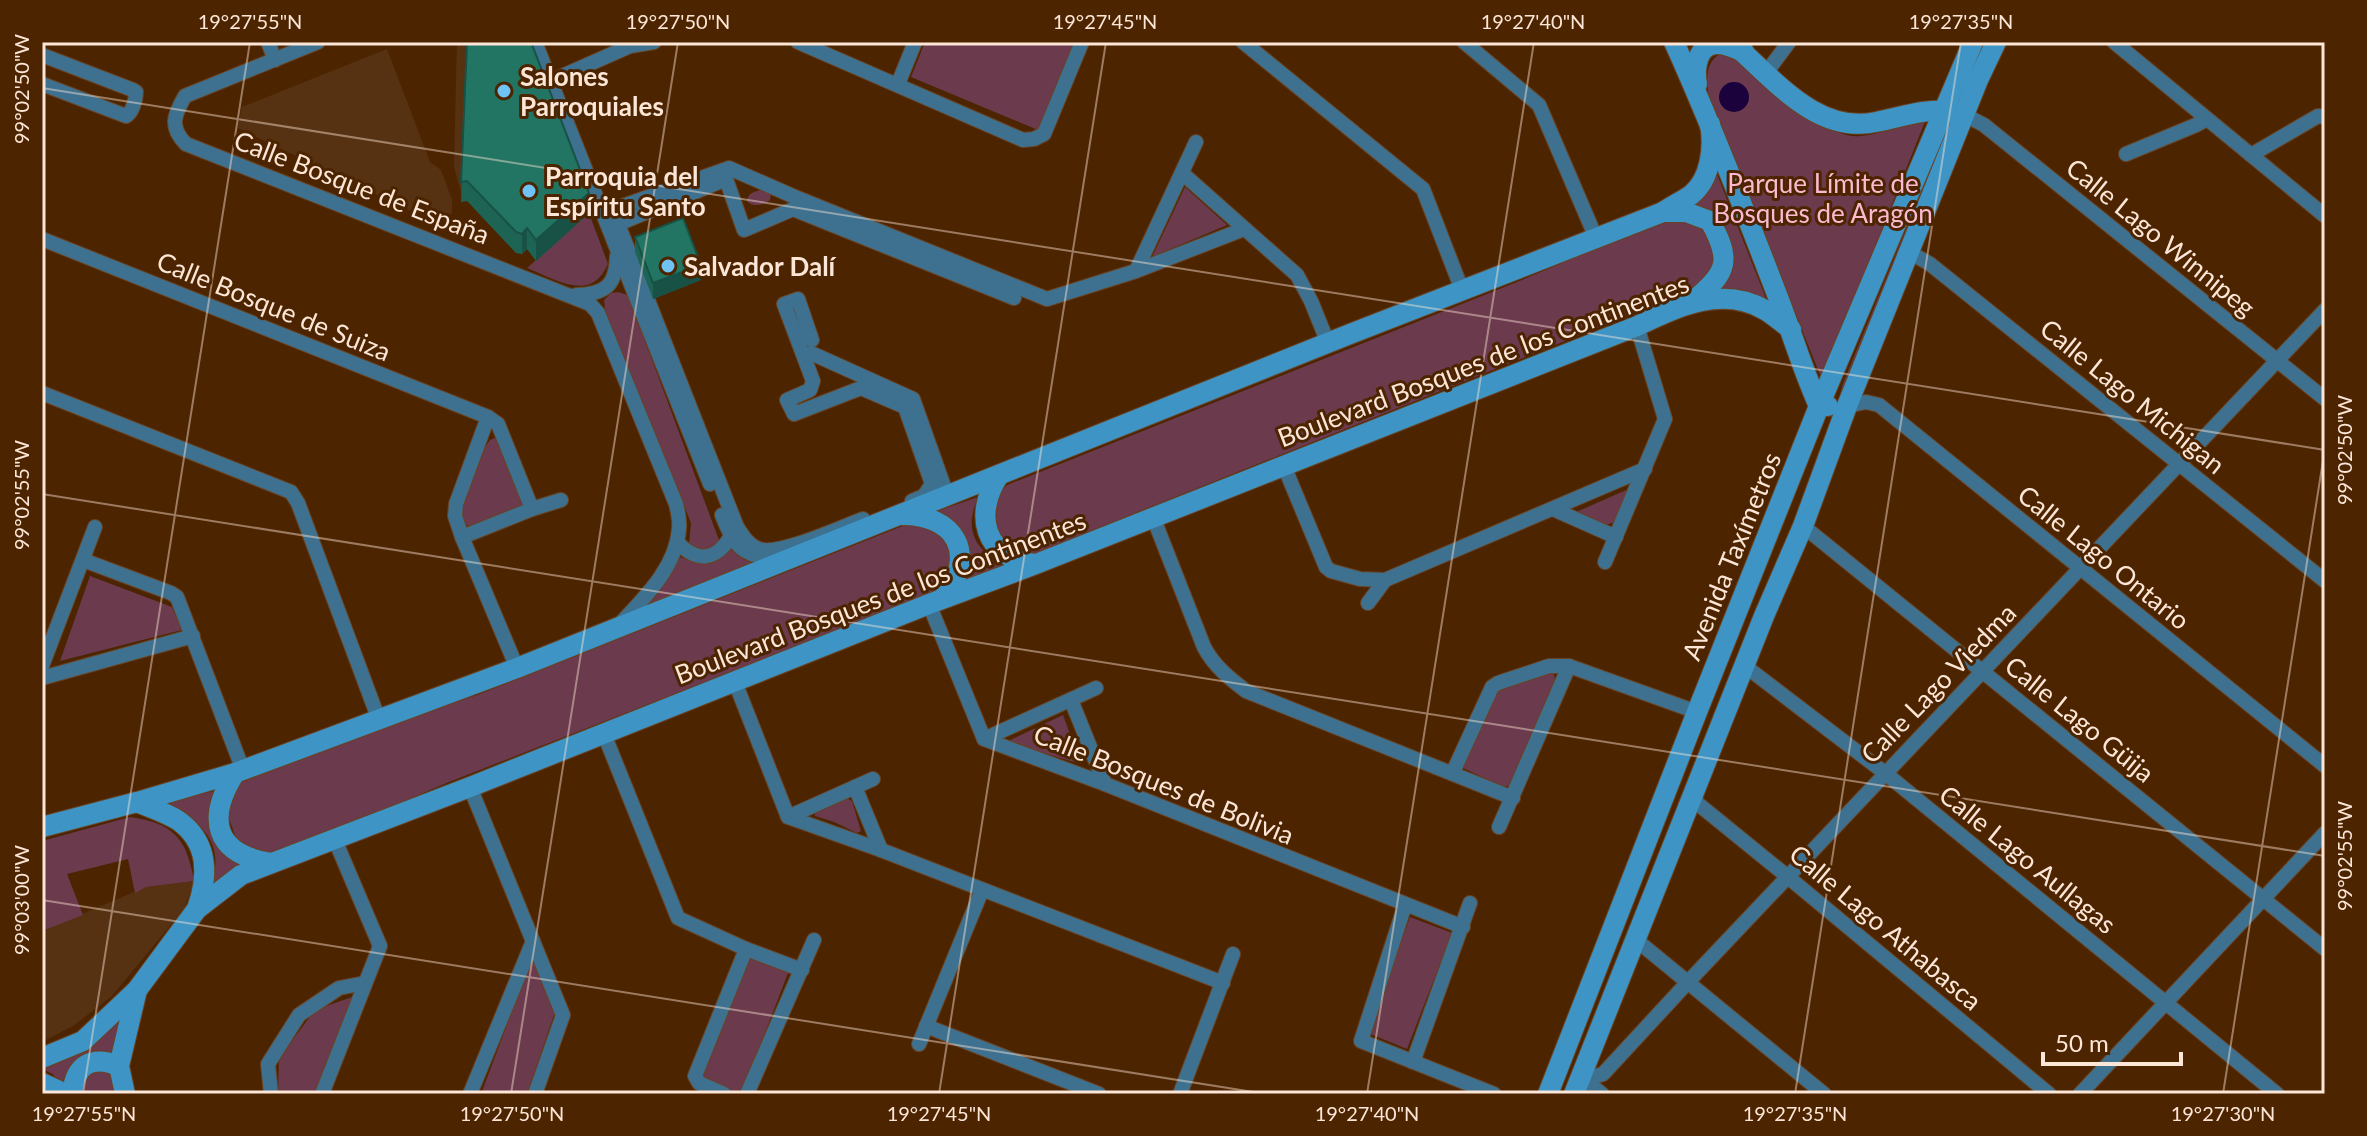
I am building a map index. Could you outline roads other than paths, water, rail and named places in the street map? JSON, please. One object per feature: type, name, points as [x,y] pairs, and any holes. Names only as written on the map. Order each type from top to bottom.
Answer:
[{"type":"street","points":[[268,42],[275,60],[318,42]]},
{"type":"street","points":[[535,42],[731,536],[740,549],[753,555],[787,559]]},
{"type":"street","points":[[551,81],[632,44],[654,42]]},
{"type":"street","points":[[798,42],[1023,140],[1044,134],[1082,42]]},
{"type":"street","points":[[898,84],[915,42]]},
{"type":"street","points":[[1243,42],[1423,189],[1462,290]]},
{"type":"street","points":[[1464,42],[1539,105],[1596,238]]},
{"type":"street","points":[[1674,42],[1699,96],[1819,406],[1847,406]]},
{"type":"street","points":[[1766,73],[1789,42]]},
{"type":"street","name":"Avenida Taxímetros","points":[[1548,1094],[1819,406],[1973,42]]},
{"type":"street","name":"Avenida Taxímetros","points":[[1577,1085],[1803,526],[1847,406],[1996,42]]},
{"type":"street","points":[[2114,42],[2325,216]]},
{"type":"street","points":[[1699,96],[1695,72],[1698,56],[1711,45],[1721,44],[1738,47],[1790,96],[1834,120],[1874,123],[1929,110],[1965,115]]},
{"type":"street","points":[[42,55],[133,90],[136,97],[126,116],[42,84]]},
{"type":"street","name":"Calle Bosque de España","points":[[275,60],[185,96],[176,111],[174,123],[178,135],[186,144],[571,295],[590,304],[598,313],[676,504],[680,525],[677,542],[658,583],[619,625]]},
{"type":"street","name":"Calle Lago Winnipeg","points":[[1965,115],[1984,125],[2325,399]]},
{"type":"street","points":[[2251,155],[2324,116]]},
{"type":"street","points":[[2126,154],[2207,119]]},
{"type":"street","points":[[42,827],[239,772],[517,668],[1663,212],[1690,195],[1704,180],[1713,139],[1710,124]]},
{"type":"street","points":[[1136,271],[1196,142]]},
{"type":"street","points":[[603,213],[729,168],[1047,299],[1136,271],[1244,229]]},
{"type":"street","points":[[729,168],[748,219],[795,197]]},
{"type":"street","points":[[1182,173],[1297,275],[1328,343]]},
{"type":"street","points":[[825,395],[798,299],[784,304],[813,381],[810,390],[787,400],[794,414],[861,388],[905,407],[932,484],[924,496],[775,552],[758,549],[745,541],[737,527],[618,224],[726,179],[744,230],[793,209],[1014,298]]},
{"type":"street","points":[[1663,212],[1686,212],[1710,221],[1722,243],[1725,256],[1723,268],[1713,285],[1694,300]]},
{"type":"street","name":"Calle Bosque de Suiza","points":[[42,239],[488,417]]},
{"type":"street","points":[[571,295],[594,295],[614,280],[617,250]]},
{"type":"street","name":"Calle Lago Michigan","points":[[1909,252],[1930,264],[2325,581]]},
{"type":"street","name":"Boulevard Bosques de los Continentes","points":[[42,1058],[83,1041],[137,990],[197,909],[241,875],[1284,466],[1637,326],[1694,300],[1730,298],[1749,302],[1766,310],[1791,329]]},
{"type":"street","points":[[794,309],[812,346],[913,399],[947,495]]},
{"type":"street","name":"Calle Lago Viedma","points":[[1577,1085],[1603,1074],[2178,462],[2325,310]]},
{"type":"street","points":[[1605,562],[1665,416],[1637,326]]},
{"type":"street","points":[[798,405],[867,377]]},
{"type":"street","points":[[42,393],[291,492],[304,518],[379,720]]},
{"type":"street","name":"Calle Lago Ontario","points":[[1847,406],[1866,402],[1879,405],[2325,766]]},
{"type":"street","points":[[517,668],[462,537],[454,509],[488,417],[498,424],[532,509]]},
{"type":"street","points":[[1284,466],[1326,567],[1360,579],[1385,580],[1645,469]]},
{"type":"street","points":[[999,475],[986,499],[987,527],[1003,554],[1021,562],[1036,564]]},
{"type":"street","points":[[462,537],[561,500]]},
{"type":"street","points":[[1553,509],[1616,537]]},
{"type":"street","points":[[894,516],[938,521],[955,539],[962,559],[957,578],[936,601],[984,739],[1096,688]]},
{"type":"street","points":[[1153,517],[1204,647],[1212,662],[1225,675],[1246,691],[1513,798]]},
{"type":"street","name":"Calle Lago Güija","points":[[1803,526],[2325,949]]},
{"type":"street","points":[[42,666],[95,527]]},
{"type":"street","points":[[677,542],[697,557],[715,554],[731,536]]},
{"type":"street","points":[[83,560],[174,594],[179,600],[239,772]]},
{"type":"street","points":[[1368,603],[1385,580]]},
{"type":"street","points":[[42,678],[193,636]]},
{"type":"street","points":[[1453,772],[1492,687],[1549,666],[1569,666],[1697,712]]},
{"type":"street","points":[[1499,827],[1569,666]]},
{"type":"street","name":"Calle Lago Aullagas","points":[[1745,666],[1885,773],[2277,1094]]},
{"type":"street","points":[[735,682],[788,817],[1223,983]]},
{"type":"street","points":[[1071,700],[1105,784]]},
{"type":"street","points":[[604,734],[678,918],[802,970]]},
{"type":"street","name":"Calle Bosques de Bolivia","points":[[984,739],[1463,927]]},
{"type":"street","points":[[239,772],[223,792],[219,825],[225,842],[237,854],[271,863]]},
{"type":"street","points":[[788,817],[873,779]]},
{"type":"street","points":[[470,787],[563,1015],[535,1094]]},
{"type":"street","points":[[855,787],[881,850]]},
{"type":"street","name":"Calle Lago Athabasca","points":[[1692,799],[2049,1094]]},
{"type":"street","points":[[137,802],[178,821],[194,837],[204,860],[205,887],[197,909]]},
{"type":"street","points":[[2080,1094],[2325,833]]},
{"type":"street","points":[[322,1094],[380,946],[335,840]]},
{"type":"street","points":[[1634,873],[1659,884]]},
{"type":"street","points":[[919,1044],[982,890]]},
{"type":"street","points":[[1413,1062],[1470,903]]},
{"type":"street","points":[[1405,905],[1361,1039],[1365,1044],[1494,1094]]},
{"type":"street","points":[[1635,939],[1824,1094]]},
{"type":"street","points":[[747,1094],[814,940]]},
{"type":"street","points":[[470,1094],[533,941]]},
{"type":"street","points":[[724,1094],[699,1083],[695,1076],[746,949]]},
{"type":"street","points":[[1180,1094],[1233,954]]},
{"type":"street","points":[[271,1094],[268,1064],[299,1015],[339,988],[365,983]]},
{"type":"street","points":[[125,1094],[119,1066],[137,990]]},
{"type":"street","points":[[926,1026],[1099,1094]]},
{"type":"street","points":[[72,1094],[77,1074],[92,1062],[99,1060],[119,1066]]},
{"type":"street","points":[[42,1083],[66,1094]]},
{"type":"street","points":[[1577,1085],[1602,1094]]},
{"type":"place","name":"Salones Parroquiales","points":[[504,91]]},
{"type":"place","name":"Parroquia del Espíritu Santo","points":[[529,191]]},
{"type":"place","name":"Salvador Dalí","points":[[668,266]]},
{"type":"park label","name":"Parque Límite de Bosques de Aragón","points":[[1823,198]]}]
